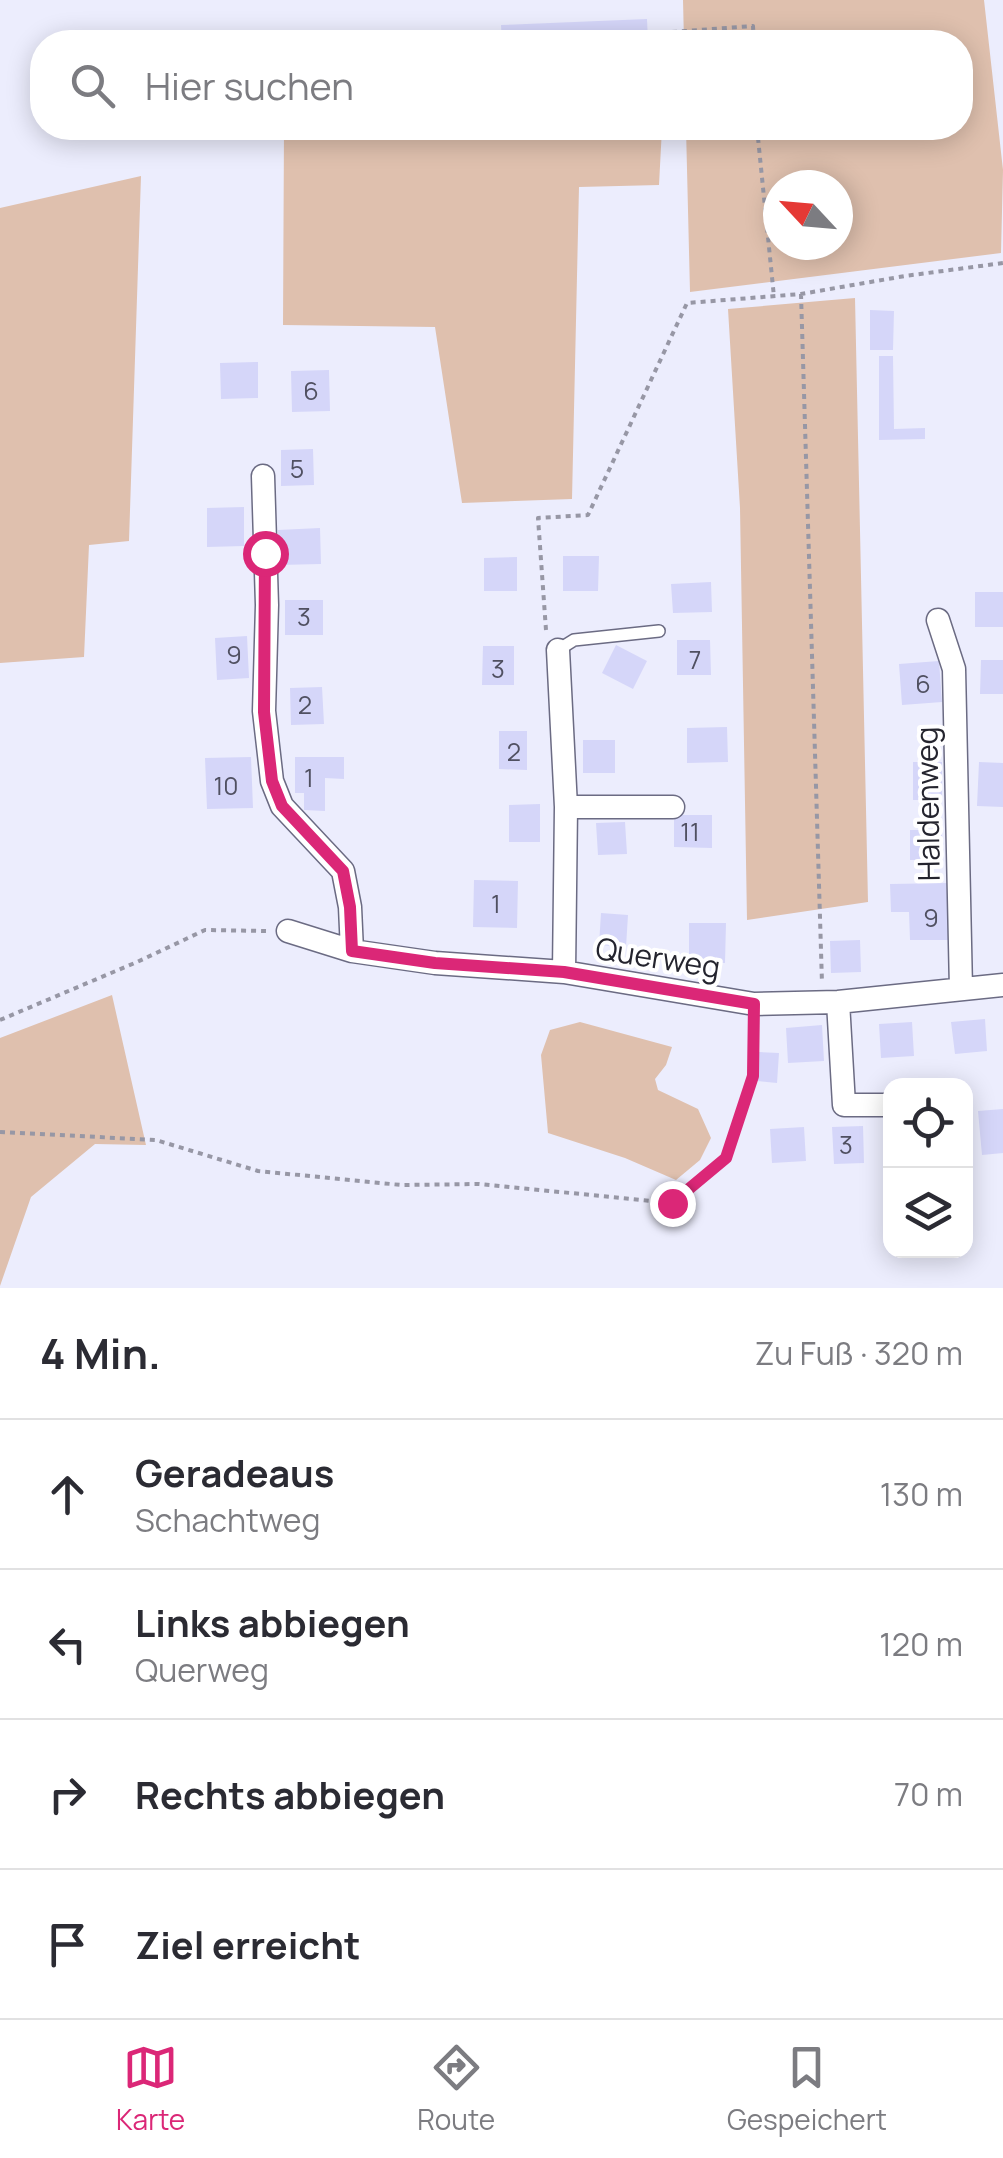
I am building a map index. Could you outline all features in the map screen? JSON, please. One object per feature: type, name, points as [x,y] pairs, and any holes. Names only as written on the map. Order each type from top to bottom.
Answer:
[{"type":"street","points":[[263,476],[267,605],[264,712],[272,781],[282,806],[343,871],[352,951]]},
{"type":"street","name":"Haldenweg","points":[[938,620],[954,669],[961,989]]},
{"type":"street","points":[[558,650],[566,807],[564,972]]},
{"type":"street","points":[[566,807],[673,807]]},
{"type":"street","name":"Querweg","points":[[288,931],[352,951],[435,963],[564,972],[754,1004],[830,1003],[1003,985]]},
{"type":"street","points":[[830,1003],[844,1104],[883,1105]]},
{"type":"lane","points":[[558,650],[574,640],[659,631]]},
{"type":"path","points":[[699,30],[753,26],[753,30]]},
{"type":"path","points":[[758,140],[774,297]]},
{"type":"path","points":[[558,650],[544,626],[538,518],[588,515],[688,303],[801,294],[1003,263]]},
{"type":"path","points":[[801,294],[830,1003]]},
{"type":"path","points":[[0,1020],[204,930],[288,931]]},
{"type":"path","points":[[0,1132],[156,1140],[258,1171],[401,1185],[479,1184],[672,1203],[726,1158],[753,1076],[754,1004]]},
{"type":"shaded area","points":[[683,0],[984,0],[1003,170],[1001,253],[690,292],[686,140],[973,140],[973,30],[684,30]]},
{"type":"shaded area","points":[[284,140],[661,140],[659,185],[579,187],[572,499],[462,503],[435,327],[283,325]]},
{"type":"shaded area","points":[[141,176],[129,541],[89,545],[84,657],[0,663],[0,208]]},
{"type":"shaded area","points":[[855,298],[868,902],[747,920],[740,508],[728,309]]},
{"type":"shaded area","points":[[112,995],[146,1145],[95,1144],[31,1197],[0,1286],[0,1038]]},
{"type":"shaded area","points":[[580,1022],[672,1047],[666,1065],[655,1079],[658,1090],[698,1109],[711,1138],[700,1160],[676,1180],[625,1158],[548,1133],[541,1055],[550,1030]]},
{"type":"building","points":[[647,19],[647,30],[501,30],[501,25]]},
{"type":"building","points":[[870,310],[894,311],[893,350],[870,350]]},
{"type":"building","points":[[879,356],[893,356],[894,429],[925,428],[925,439],[879,440]]},
{"type":"building","points":[[258,362],[258,398],[221,399],[220,363]]},
{"type":"building","points":[[329,370],[330,411],[292,412],[291,371]]},
{"type":"building","points":[[313,449],[314,485],[281,486],[281,450]]},
{"type":"building","points":[[244,507],[244,546],[207,547],[207,508]]},
{"type":"building","points":[[320,528],[321,564],[279,565],[278,530]]},
{"type":"building","points":[[563,556],[599,556],[598,591],[563,591]]},
{"type":"building","points":[[517,557],[517,591],[484,591],[484,558]]},
{"type":"building","points":[[711,582],[712,612],[673,613],[671,584]]},
{"type":"building","points":[[975,592],[1003,592],[1003,627],[975,627]]},
{"type":"building","points":[[285,600],[323,600],[323,635],[285,635]]},
{"type":"building","points":[[247,636],[249,678],[217,680],[215,638]]},
{"type":"building","points":[[677,640],[710,640],[711,675],[677,675]]},
{"type":"building","points":[[616,645],[647,661],[633,689],[602,673]]},
{"type":"building","points":[[483,646],[514,646],[514,685],[482,685]]},
{"type":"building","points":[[981,660],[1003,660],[1003,694],[980,694]]},
{"type":"building","points":[[939,661],[942,702],[902,705],[899,664]]},
{"type":"building","points":[[322,687],[324,724],[291,725],[290,688]]},
{"type":"building","points":[[727,727],[728,762],[687,763],[687,728]]},
{"type":"building","points":[[499,731],[527,731],[527,770],[499,769]]},
{"type":"building","points":[[583,740],[615,740],[615,773],[583,773]]},
{"type":"building","points":[[251,757],[253,808],[207,809],[205,758]]},
{"type":"building","points":[[295,757],[344,757],[344,779],[325,778],[325,811],[304,810],[304,793],[295,793]]},
{"type":"building","points":[[913,762],[942,762],[942,800],[913,800]]},
{"type":"building","points":[[979,762],[1003,763],[1003,807],[977,806]]},
{"type":"building","points":[[540,804],[540,842],[509,842],[509,805]]},
{"type":"building","points":[[674,815],[712,815],[712,848],[674,847]]},
{"type":"building","points":[[625,822],[627,854],[598,855],[596,823]]},
{"type":"building","points":[[910,830],[942,830],[942,860],[910,860]]},
{"type":"building","points":[[474,880],[518,881],[517,928],[473,927]]},
{"type":"building","points":[[948,883],[948,940],[910,940],[909,912],[891,912],[890,884]]},
{"type":"building","points":[[601,913],[628,915],[626,947],[599,945]]},
{"type":"building","points":[[689,923],[726,923],[725,963],[689,962]]},
{"type":"building","points":[[860,940],[861,972],[831,973],[830,941]]},
{"type":"building","points":[[985,1019],[987,1051],[955,1054],[951,1022]]},
{"type":"building","points":[[912,1022],[914,1056],[881,1058],[879,1024]]},
{"type":"building","points":[[822,1025],[824,1061],[788,1063],[786,1028]]},
{"type":"building","points":[[759,1052],[779,1053],[777,1083],[758,1081]]},
{"type":"building","points":[[1003,1109],[1003,1153],[982,1155],[978,1111]]},
{"type":"building","points":[[863,1126],[864,1163],[834,1164],[832,1127]]},
{"type":"building","points":[[804,1127],[806,1161],[772,1163],[770,1129]]},
{"type":"route","points":[[265,553],[264,712],[272,781],[282,806],[343,871],[352,951],[435,963],[564,972],[754,1004],[753,1076],[726,1158],[672,1203]]}]
